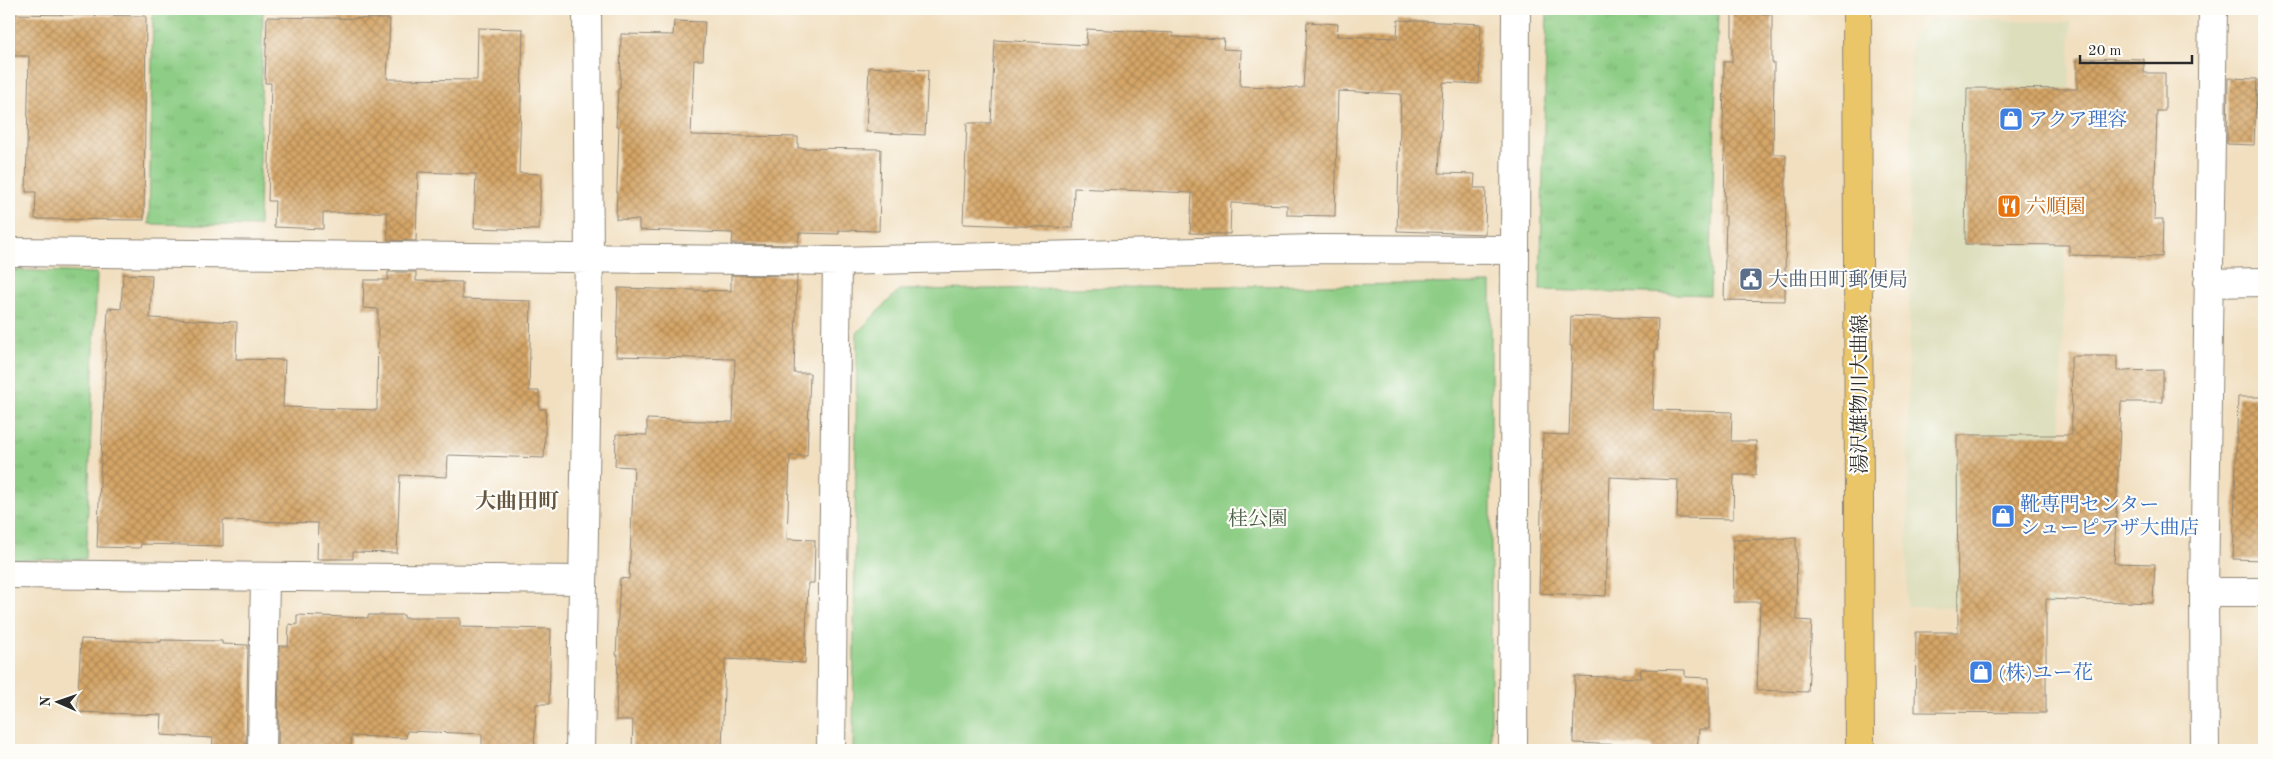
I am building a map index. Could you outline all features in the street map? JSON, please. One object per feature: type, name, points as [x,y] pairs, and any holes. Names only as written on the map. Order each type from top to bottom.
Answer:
[{"type":"main road","name":"湯沢雄物川大曲線","points":[[1857,9],[1860,750]]},
{"type":"street","points":[[580,750],[589,258],[587,9]]},
{"type":"street","points":[[1513,750],[1516,9]]},
{"type":"street","points":[[2205,750],[2204,592],[2214,9]]},
{"type":"street","points":[[9,252],[837,261],[1317,249],[1515,250]]},
{"type":"street","points":[[831,750],[837,261]]},
{"type":"street","points":[[2208,283],[2264,282]]},
{"type":"street","points":[[9,574],[582,580]]},
{"type":"street","points":[[262,750],[265,578]]},
{"type":"street","points":[[2204,592],[2264,592]]},
{"type":"shaded area","points":[[1930,19],[2071,22],[2056,606],[1907,607],[1911,39]]},
{"type":"green space","points":[[153,9],[263,9],[259,226],[149,224]]},
{"type":"green space","points":[[1547,9],[1718,12],[1710,295],[1540,290]]},
{"type":"green space","points":[[9,270],[97,273],[86,559],[9,560]]},
{"type":"green space","name":"桂公園","points":[[1491,283],[1491,750],[853,750],[857,333],[899,290]]},
{"type":"building","points":[[1732,13],[1772,14],[1772,63],[1774,63],[1773,154],[1786,154],[1785,301],[1724,300],[1726,216],[1724,216],[1725,141],[1723,141],[1724,62],[1732,62]]},
{"type":"building","points":[[9,14],[146,16],[144,220],[35,219],[36,192],[26,192],[29,56],[9,56]]},
{"type":"building","points":[[267,17],[390,19],[387,79],[477,80],[478,28],[523,29],[519,173],[541,174],[539,230],[474,228],[476,174],[418,172],[416,241],[388,240],[387,212],[323,213],[323,229],[274,227],[275,201],[268,201],[271,83],[265,83]]},
{"type":"building","points":[[1398,20],[1481,24],[1479,84],[1443,82],[1439,173],[1475,174],[1474,188],[1486,188],[1485,234],[1397,231],[1401,94],[1338,91],[1335,216],[1287,215],[1287,205],[1231,203],[1230,234],[1190,233],[1192,193],[1074,188],[1073,228],[963,224],[967,123],[991,123],[995,40],[1086,45],[1087,29],[1173,33],[1173,37],[1224,39],[1223,49],[1241,50],[1240,86],[1303,88],[1307,22],[1338,24],[1337,36],[1397,38]]},
{"type":"building","points":[[674,21],[705,22],[703,60],[694,60],[691,135],[798,137],[798,148],[881,149],[879,231],[839,230],[839,234],[799,233],[798,245],[732,244],[733,233],[639,230],[639,220],[616,219],[619,126],[616,126],[618,89],[620,89],[621,34],[673,35]]},
{"type":"building","points":[[2077,58],[2144,59],[2144,73],[2165,73],[2165,111],[2157,111],[2154,219],[2163,219],[2162,257],[2069,255],[2069,245],[1965,244],[1967,88],[2077,89]]},
{"type":"building","points":[[869,67],[928,70],[925,135],[866,132]]},
{"type":"building","points":[[2228,78],[2257,79],[2254,145],[2227,144]]},
{"type":"building","points":[[388,272],[416,272],[416,281],[462,282],[462,299],[531,301],[529,391],[539,391],[539,409],[546,409],[544,458],[448,455],[447,477],[400,475],[397,553],[353,552],[353,559],[317,559],[318,523],[223,520],[223,546],[141,544],[140,548],[97,547],[108,308],[121,309],[123,274],[152,275],[150,318],[237,322],[236,359],[285,360],[283,407],[377,410],[378,309],[363,308],[364,280],[388,280]]},
{"type":"building","points":[[731,275],[797,276],[794,373],[810,373],[807,456],[790,456],[787,539],[815,540],[814,583],[808,583],[805,663],[725,659],[722,750],[632,750],[633,720],[616,720],[618,655],[616,655],[620,578],[629,579],[634,467],[615,466],[616,434],[647,435],[647,419],[733,422],[735,359],[616,356],[618,288],[731,291]]},
{"type":"building","points":[[1571,316],[1658,319],[1653,410],[1732,412],[1731,441],[1756,441],[1756,475],[1734,475],[1733,519],[1677,518],[1678,480],[1610,477],[1606,596],[1539,593],[1543,434],[1569,435],[1572,346],[1570,346]]},
{"type":"building","points":[[2071,356],[2117,356],[2117,371],[2163,370],[2163,402],[2121,402],[2114,563],[2155,564],[2153,603],[2046,599],[2046,713],[1915,712],[1916,632],[1958,632],[1957,435],[2072,435]]},
{"type":"building","points":[[2238,397],[2264,397],[2264,560],[2233,559]]},
{"type":"building","points":[[1796,538],[1797,620],[1812,621],[1808,692],[1757,690],[1760,602],[1734,602],[1733,540]]},
{"type":"building","points":[[297,615],[368,618],[368,615],[404,615],[404,618],[460,618],[460,627],[551,629],[549,704],[536,704],[534,750],[482,750],[482,734],[407,731],[406,738],[351,736],[351,750],[278,750],[279,646],[288,646],[289,624],[297,625]]},
{"type":"building","points":[[81,639],[161,642],[161,640],[222,641],[222,644],[248,645],[246,750],[212,750],[213,738],[161,735],[162,715],[77,712]]},
{"type":"building","points":[[1641,669],[1685,670],[1685,677],[1709,678],[1709,729],[1699,729],[1697,750],[1653,750],[1653,746],[1573,743],[1575,676],[1640,678]]},
{"type":"place","name":"アクア理容","points":[[2011,119]]},
{"type":"place","name":"六順園","points":[[2009,206]]},
{"type":"place","name":"大曲田町郵便局","points":[[1751,279]]},
{"type":"place","name":"靴専門センター シューピアザ大曲店","points":[[2003,516]]},
{"type":"place","name":"(株)ユー花","points":[[1981,672]]},
{"type":"district","name":"大曲田町","points":[[517,501]]}]
